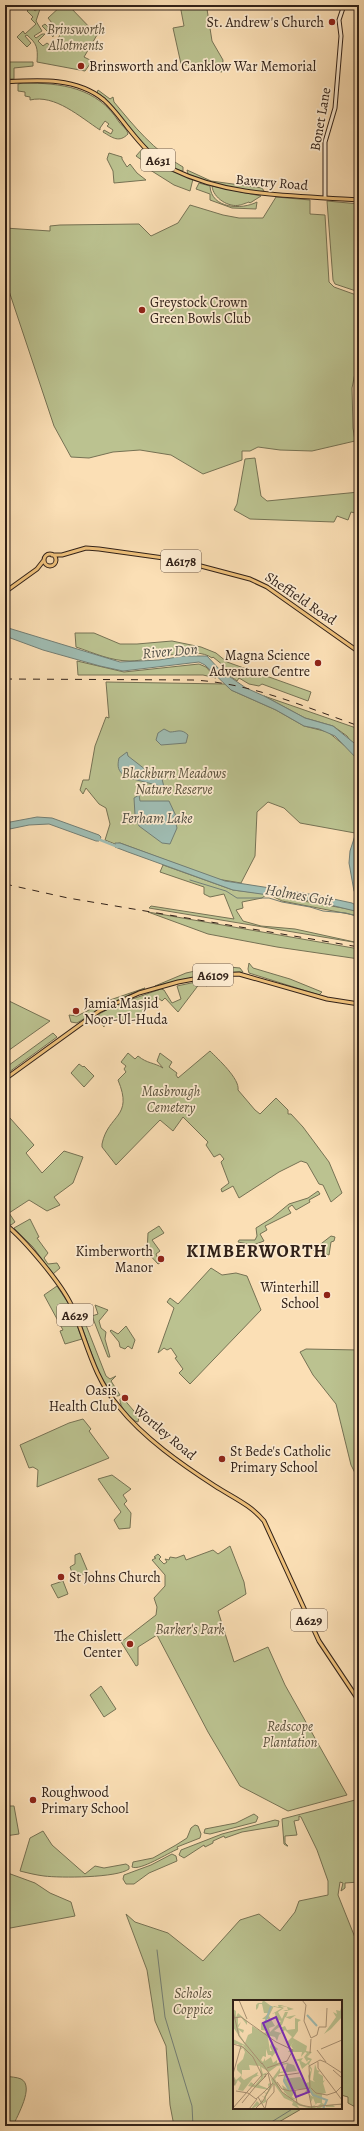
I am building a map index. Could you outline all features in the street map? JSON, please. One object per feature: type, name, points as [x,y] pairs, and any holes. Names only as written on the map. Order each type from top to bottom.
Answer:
[{"type":"main road","name":"Bonet Lane","points":[[325,197],[324,147],[327,130],[335,108],[341,36],[339,20],[344,5]]},
{"type":"main road","name":"Bawtry Road","points":[[5,82],[61,82],[92,92],[107,102],[142,144],[160,161],[175,170],[208,184],[251,193],[359,200]]},
{"type":"main road","name":"Sheffield Road","points":[[52,555],[62,555],[80,549],[100,548],[178,560],[250,579],[267,587],[359,652]]},
{"type":"main road","points":[[5,592],[37,569],[46,555],[56,557],[56,563]]},
{"type":"main road","points":[[37,569],[52,566],[62,555]]},
{"type":"main road","points":[[44,560],[48,566]]},
{"type":"main road","name":"A6109","points":[[5,1079],[74,1028],[109,1006],[139,993],[178,982],[221,974],[245,975],[327,999],[359,1004]]},
{"type":"main road","name":"Wortley Road","points":[[5,1224],[31,1250],[67,1298],[73,1309],[98,1375],[118,1407],[151,1438],[209,1482],[250,1507],[259,1515],[272,1536],[320,1641],[359,1701]]},
{"type":"green space","name":"Brinsworth Allotments","points":[[62,5],[68,5],[97,35],[84,57],[92,61],[85,71],[37,62],[37,49],[33,41],[27,35],[25,36],[31,43],[27,47],[17,37],[23,31],[25,34],[36,24],[31,19],[33,17],[27,11],[31,7],[35,11],[39,8],[36,21],[42,31],[34,36],[36,38],[42,34],[45,34],[38,41],[43,46],[47,43],[51,46],[55,46],[61,32],[58,29],[54,31],[53,37],[42,26],[45,24],[48,27],[52,23],[48,18]]},
{"type":"green space","points":[[180,5],[205,5],[212,41],[223,60],[222,72],[181,64],[173,28],[184,26]]},
{"type":"green space","points":[[5,62],[33,62],[33,66],[14,68],[14,79],[6,79]]},
{"type":"green space","points":[[23,83],[64,86],[89,94],[110,110],[126,129],[128,134],[119,139],[113,138],[103,132],[104,130],[111,134],[113,130],[107,126],[109,124],[105,121],[100,130],[76,113],[58,103],[49,100],[30,100],[30,97],[25,96],[25,92],[18,91],[18,84]]},
{"type":"green space","points":[[98,90],[110,99],[113,97],[114,102],[137,129],[154,146],[183,167],[183,171],[160,160],[97,93]]},
{"type":"green space","points":[[143,148],[161,163],[193,179],[190,191],[174,185],[147,168],[146,163],[136,156]]},
{"type":"green space","points":[[109,153],[122,157],[127,167],[130,164],[137,173],[146,180],[114,183],[113,171],[107,159]]},
{"type":"green space","points":[[187,170],[211,181],[262,188],[264,191],[256,192],[211,183],[188,174]]},
{"type":"green space","points":[[199,183],[210,186],[212,194],[221,203],[236,207],[251,205],[257,202],[256,209],[232,208],[210,200],[210,194],[196,189]]},
{"type":"green space","points":[[212,186],[261,196],[250,203],[236,206],[231,205],[218,198]]},
{"type":"green space","points":[[276,197],[310,200],[310,214],[325,215],[329,282],[334,287],[359,296],[359,353],[352,388],[353,428],[355,441],[312,451],[280,450],[258,447],[250,451],[242,451],[242,460],[203,474],[171,455],[140,450],[113,452],[89,458],[71,457],[54,426],[5,279],[5,228],[50,231],[50,226],[60,225],[139,224],[151,236],[178,223],[190,205],[223,215],[239,218],[263,218]]},
{"type":"green space","points":[[327,201],[359,204],[359,292],[335,284],[333,280]]},
{"type":"green space","points":[[255,458],[261,496],[267,501],[359,492],[359,514],[351,512],[348,520],[337,516],[334,522],[250,519],[234,510],[237,504],[245,459]]},
{"type":"green space","points":[[75,633],[94,633],[120,644],[172,641],[201,647],[216,653],[227,662],[311,692],[308,701],[262,684],[259,686],[249,684],[239,678],[237,681],[221,669],[224,666],[213,657],[212,658],[204,654],[184,653],[130,661],[109,658],[76,647]]},
{"type":"green space","points":[[77,661],[124,672],[199,664],[206,667],[216,678],[203,675],[78,675]]},
{"type":"green space","name":"Blackburn Meadows Nature Reserve","points":[[106,682],[225,684],[231,690],[276,710],[304,726],[328,732],[350,750],[359,761],[359,823],[355,833],[300,823],[284,808],[268,802],[257,812],[255,856],[241,883],[217,879],[120,843],[115,844],[105,840],[110,824],[106,808],[99,804],[86,788],[83,794],[80,790],[83,780],[89,780],[95,746],[106,717],[109,718]]},
{"type":"green space","points":[[264,696],[359,729],[359,745],[351,742],[347,736],[333,726],[305,718]]},
{"type":"green space","points":[[163,865],[233,890],[267,894],[262,898],[242,902],[243,908],[236,910],[243,921],[261,926],[295,929],[359,943],[149,908],[151,906],[234,919],[224,894],[210,897],[204,894],[204,887],[160,872]]},
{"type":"green space","points":[[270,895],[354,910],[359,912],[359,916],[282,901]]},
{"type":"green space","points":[[148,912],[359,949],[359,959],[277,947],[208,934]]},
{"type":"green space","points":[[249,963],[253,968],[290,979],[322,992],[319,995],[249,973]]},
{"type":"green space","points":[[218,966],[240,968],[243,972],[213,973],[155,986],[186,973]]},
{"type":"green space","points":[[210,979],[207,986],[200,983],[178,1012],[165,998],[162,1001],[158,998],[129,1025],[123,1020],[105,1020],[104,1027],[98,1019],[99,1014],[118,1004],[161,989],[164,990],[172,1003],[181,999],[177,986]]},
{"type":"green space","points":[[145,988],[110,1004],[77,1023],[71,1022],[69,1015],[77,1016],[107,1001]]},
{"type":"green space","points":[[5,999],[50,1021],[5,1053]]},
{"type":"green space","points":[[53,1033],[57,1037],[5,1075],[5,1068]]},
{"type":"green space","name":"Masbrough Cemetery","points":[[210,1051],[228,1069],[236,1080],[238,1090],[260,1114],[276,1098],[288,1110],[288,1114],[291,1114],[303,1127],[329,1162],[342,1193],[331,1202],[323,1185],[319,1184],[307,1163],[301,1161],[279,1172],[239,1198],[233,1186],[222,1192],[221,1189],[229,1183],[221,1162],[224,1159],[220,1154],[214,1157],[206,1145],[208,1142],[183,1117],[173,1131],[160,1120],[116,1165],[102,1147],[102,1144],[109,1127],[122,1109],[122,1092],[118,1080],[126,1072],[124,1069],[126,1066],[121,1062],[128,1053],[135,1059],[138,1056],[163,1068],[157,1061],[160,1053],[172,1062],[169,1067],[177,1073],[176,1075],[178,1078]]},
{"type":"green space","points":[[79,1064],[83,1067],[84,1066],[94,1076],[84,1087],[71,1073]]},
{"type":"green space","points":[[10,1118],[34,1145],[26,1153],[42,1173],[64,1151],[83,1157],[73,1183],[54,1197],[60,1205],[47,1211],[29,1200],[9,1213],[15,1222],[11,1225],[5,1221],[5,1120]]},
{"type":"green space","points":[[318,1191],[320,1194],[309,1200],[310,1202],[296,1210],[292,1205],[288,1208],[291,1213],[265,1226],[267,1230],[260,1234],[264,1241],[253,1245],[238,1242],[239,1240],[255,1240],[257,1236],[256,1228],[272,1218],[289,1204],[308,1198]]},
{"type":"green space","points":[[30,1219],[39,1237],[37,1238],[48,1253],[44,1258],[48,1264],[57,1263],[60,1268],[53,1274],[33,1247],[14,1228]]},
{"type":"green space","points":[[159,1226],[164,1233],[152,1240],[160,1251],[156,1254],[160,1263],[158,1264],[147,1252],[148,1233]]},
{"type":"green space","points":[[331,1236],[335,1237],[334,1241],[331,1242],[329,1255],[313,1250]]},
{"type":"green space","points":[[211,1268],[222,1275],[236,1273],[247,1276],[261,1310],[190,1384],[179,1373],[183,1369],[175,1358],[177,1357],[171,1348],[167,1350],[164,1348],[158,1353],[174,1308],[167,1302],[170,1298],[178,1304]]},
{"type":"green space","points":[[57,1286],[70,1306],[82,1339],[65,1344],[60,1331],[63,1330],[44,1295]]},
{"type":"green space","points":[[95,1305],[108,1310],[99,1321],[101,1328],[106,1332],[105,1339],[110,1357],[108,1357],[92,1316],[98,1314]]},
{"type":"green space","points":[[84,1320],[106,1376],[110,1379],[116,1376],[111,1381],[120,1395],[118,1396],[113,1395],[99,1374],[80,1322]]},
{"type":"green space","points":[[126,1326],[135,1340],[132,1349],[128,1346],[125,1349],[120,1347],[119,1342],[110,1331],[111,1330],[118,1334]]},
{"type":"green space","points":[[306,1349],[359,1350],[359,1481],[351,1465],[336,1404],[313,1375],[300,1352]]},
{"type":"green space","points":[[122,1397],[139,1417],[138,1422],[132,1419],[123,1410],[120,1402]]},
{"type":"green space","points":[[83,1419],[91,1429],[89,1431],[109,1458],[37,1487],[38,1470],[33,1467],[29,1468],[20,1445],[69,1423]]},
{"type":"green space","points":[[112,1475],[131,1489],[123,1495],[127,1501],[124,1504],[131,1513],[130,1528],[119,1529],[114,1520],[121,1512],[98,1479]]},
{"type":"green space","name":"Barker's Park","points":[[230,1546],[244,1582],[246,1594],[218,1611],[234,1662],[268,1647],[285,1685],[347,1795],[288,1811],[240,1786],[208,1732],[157,1635],[138,1647],[138,1665],[136,1666],[121,1642],[156,1615],[157,1607],[154,1598],[165,1586],[165,1575],[152,1560],[156,1558],[154,1557],[158,1554],[161,1557],[159,1559],[164,1564],[167,1562],[165,1559],[169,1560],[170,1557],[176,1558],[184,1555],[186,1560],[213,1550],[218,1554]]},
{"type":"green space","points":[[80,1553],[88,1572],[74,1578],[70,1567],[75,1564],[75,1555]]},
{"type":"green space","points":[[63,1581],[68,1594],[58,1598],[51,1585]]},
{"type":"green space","points":[[101,1686],[116,1709],[104,1717],[90,1695]]},
{"type":"green space","name":"Scholes Coppice","points":[[359,1799],[359,1882],[345,1883],[345,1888],[341,1891],[343,1883],[340,1882],[338,1895],[356,1940],[359,1941],[359,2109],[348,2103],[348,2097],[342,2095],[342,2000],[233,2000],[233,2109],[301,2109],[272,2126],[174,2126],[170,2105],[166,2046],[155,2021],[147,1970],[126,1914],[135,1922],[168,1933],[203,1961],[240,1920],[259,1914],[280,1931],[295,1912],[299,1901],[328,1895],[328,1881],[317,1850],[301,1817],[299,1816],[299,1820],[294,1821],[297,1835],[285,1836],[285,1843],[288,1846],[284,1844],[282,1819]]},
{"type":"green space","points":[[5,1806],[14,1806],[19,1834],[5,1836]]},
{"type":"green space","points":[[254,1814],[258,1817],[256,1822],[210,1834],[204,1833],[205,1829],[236,1823]]},
{"type":"green space","points":[[275,1820],[279,1821],[278,1826],[242,1832],[225,1838],[224,1836],[205,1847],[204,1845],[184,1858],[179,1855],[181,1850],[222,1834]]},
{"type":"green space","points":[[195,1825],[198,1826],[201,1834],[200,1838],[177,1847],[178,1849],[147,1864],[136,1868],[132,1867],[133,1862],[153,1858],[187,1838],[191,1828]]},
{"type":"green space","points":[[43,1831],[52,1845],[85,1874],[95,1866],[104,1868],[126,1864],[129,1866],[129,1869],[123,1872],[101,1876],[75,1877],[44,1876],[20,1871],[30,1838]]},
{"type":"green space","points":[[172,1854],[176,1856],[177,1861],[149,1873],[134,1884],[126,1884],[123,1879],[124,1875],[151,1865]]},
{"type":"green space","points":[[5,1872],[35,1883],[50,1893],[71,1902],[75,1916],[5,1929]]},
{"type":"green space","points":[[5,2076],[21,2079],[25,2083],[26,2088],[24,2101],[13,2126],[5,2126]]},
{"type":"water","points":[[5,627],[120,662],[159,660],[184,656],[207,656],[220,670],[246,688],[305,718],[333,726],[359,747],[359,761],[335,736],[319,729],[304,726],[276,710],[231,690],[205,665],[199,662],[123,671],[43,650],[5,636]]},
{"type":"water","points":[[164,729],[170,732],[181,731],[186,733],[188,735],[186,743],[161,745],[156,740],[158,733]]},
{"type":"water","points":[[127,752],[128,756],[146,770],[162,779],[164,787],[133,779],[128,774],[125,776],[119,770],[118,764],[119,758]]},
{"type":"water","name":"Ferham Lake","points":[[139,795],[140,801],[169,801],[176,816],[174,816],[177,828],[170,844],[162,843],[139,826],[135,815],[134,798]]},
{"type":"water","points":[[37,817],[52,818],[101,837],[99,841],[96,841],[49,824],[29,825],[5,830],[5,823]]},
{"type":"water","points":[[359,823],[359,857],[357,855],[355,865],[359,898],[354,891],[349,863],[350,851]]},
{"type":"water","points":[[115,843],[120,843],[225,881],[315,895],[352,903],[359,907],[359,912],[318,902],[233,890],[115,847]]},
{"type":"waterway","points":[[98,839],[118,847]]},
{"type":"waterway","name":"Holmes Goit","points":[[190,880],[226,891],[237,898],[269,898],[323,911],[346,913],[359,917]]},
{"type":"waterway","points":[[157,1950],[165,2017],[192,2106],[193,2126]]},
{"type":"waterway","points":[[265,2126],[292,2109]]},
{"type":"railway","points":[[5,679],[193,680],[215,682],[278,697],[359,726]]},
{"type":"railway","points":[[5,884],[68,898],[359,947]]},
{"type":"place","name":"St. Andrew's Church","points":[[332,22]]},
{"type":"place","name":"Brinsworth and Canklow War Memorial","points":[[81,66]]},
{"type":"place","name":"Greystock Crown Green Bowls Club","points":[[142,310]]},
{"type":"place","name":"Magna Science Adventure Centre","points":[[318,663]]},
{"type":"place","name":"Jamia Masjid Noor-Ul-Huda","points":[[76,1011]]},
{"type":"place","name":"Kimberworth Manor","points":[[161,1259]]},
{"type":"place","name":"Winterhill School","points":[[327,1295]]},
{"type":"place","name":"Oasis Health Club","points":[[125,1398]]},
{"type":"place","name":"St Bede's Catholic Primary School","points":[[222,1459]]},
{"type":"place","name":"St Johns Church","points":[[61,1577]]},
{"type":"place","name":"The Chislett Center","points":[[130,1644]]},
{"type":"place","name":"Roughwood Primary School","points":[[33,1800]]},
{"type":"district","name":"KIMBERWORTH","points":[[257,1251]]},
{"type":"water label","name":"River Don","points":[[170,651]]},
{"type":"park label","name":"Redscope Plantation","points":[[290,1734]]}]
